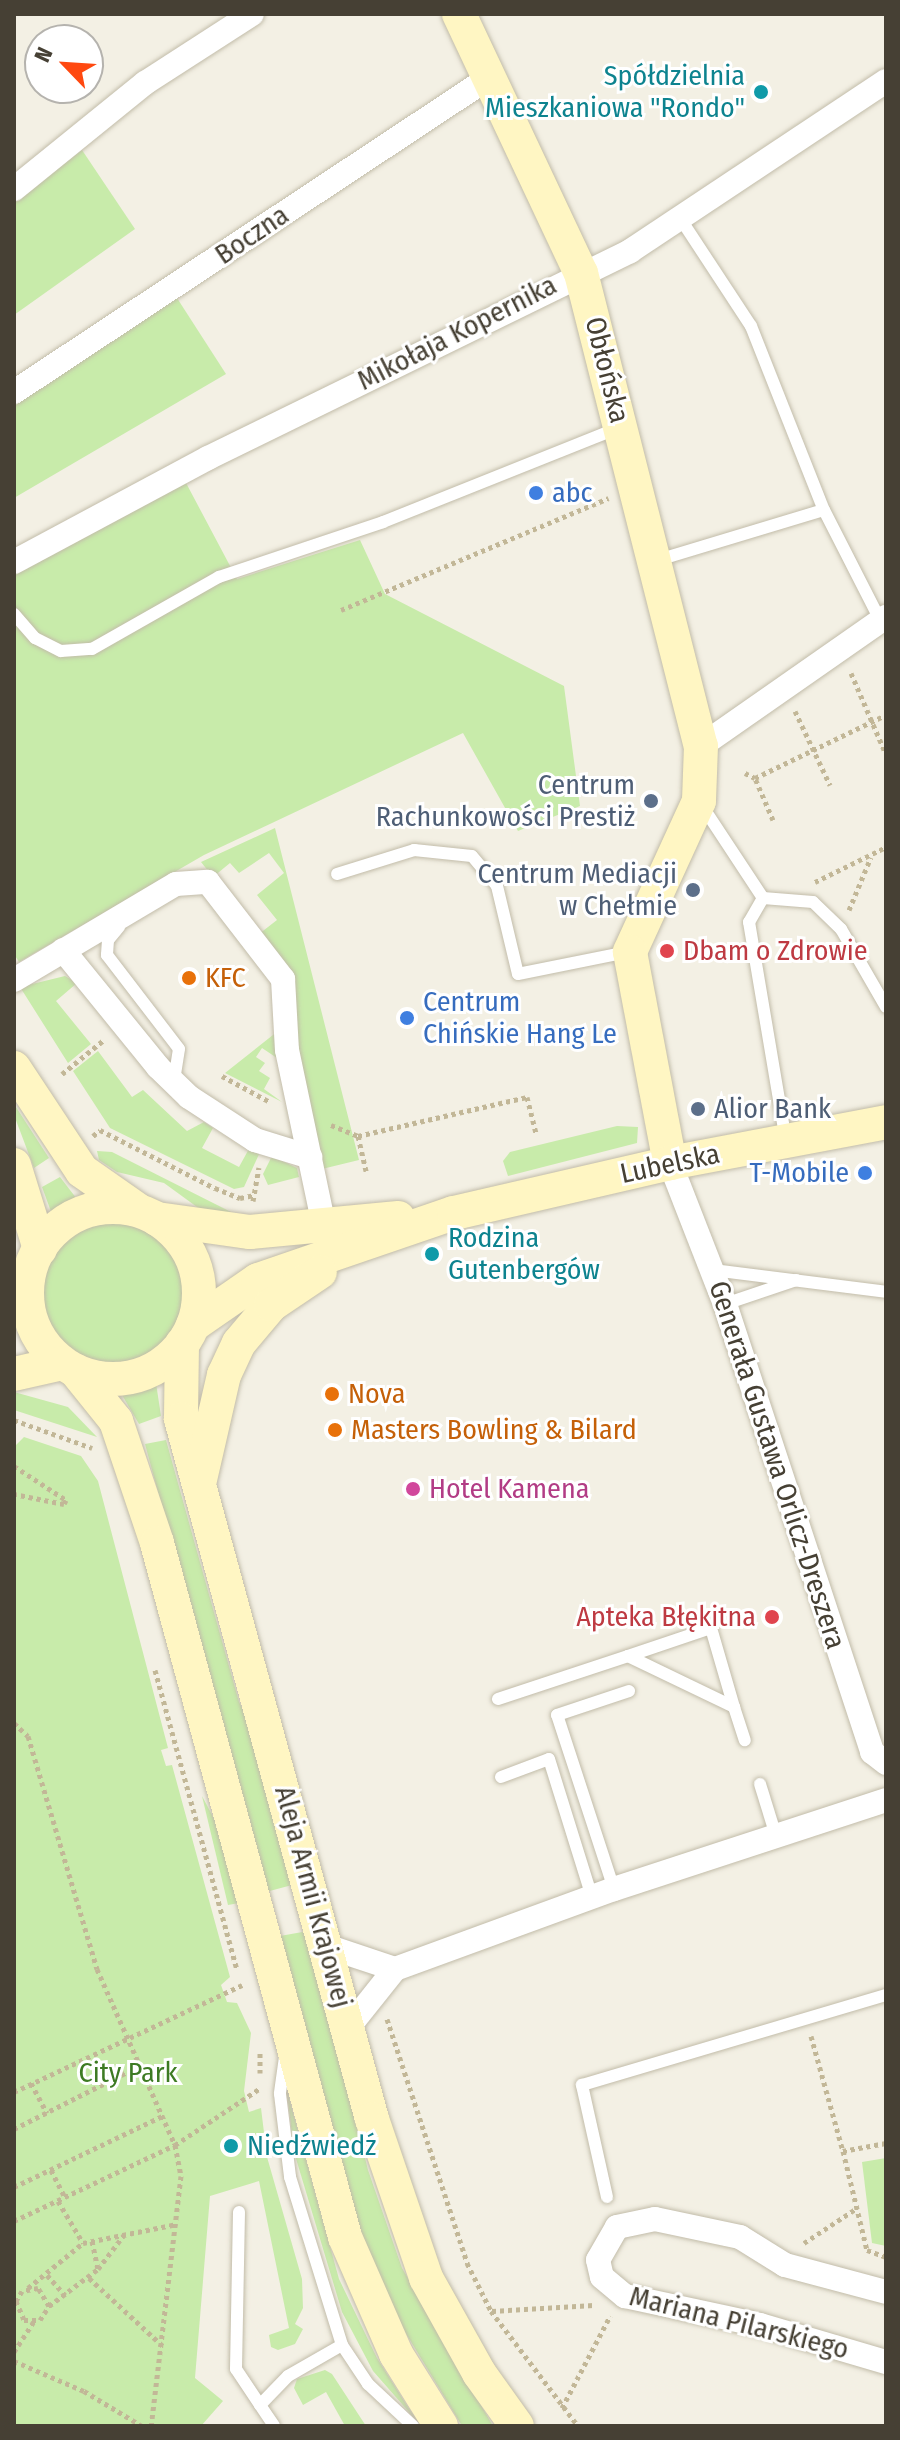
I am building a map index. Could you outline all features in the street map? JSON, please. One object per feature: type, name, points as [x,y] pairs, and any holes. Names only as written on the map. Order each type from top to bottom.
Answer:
[{"type":"main road","name":"Obłońska","points":[[459,14],[581,273],[701,746],[699,801]]},
{"type":"main road","points":[[670,1163],[630,952],[699,801]]},
{"type":"main road","points":[[14,1068],[82,1171],[182,1242],[194,1265],[199,1299],[188,1335],[157,1367],[133,1377],[108,1379],[69,1367],[14,1374]]},
{"type":"main road","name":"Lubelska","points":[[188,1335],[258,1280],[454,1213],[670,1163],[886,1122]]},
{"type":"main road","points":[[14,1165],[29,1262],[28,1291],[32,1322],[69,1367]]},
{"type":"main road","points":[[29,1262],[57,1228],[80,1214],[106,1208],[149,1216]]},
{"type":"main road","name":"Lubelska","points":[[149,1216],[250,1232],[454,1213]]},
{"type":"main road","name":"Lubelska","points":[[199,1484],[224,1375],[247,1332],[271,1305],[361,1245]]},
{"type":"main road","name":"Aleja Armii Krajowej","points":[[188,1335],[178,1401],[348,2028],[417,2256],[473,2363],[517,2426]]},
{"type":"main road","name":"Aleja Armii Krajowej","points":[[69,1367],[116,1421],[157,1543],[289,2031],[357,2268],[396,2354],[441,2426]]},
{"type":"street","points":[[14,189],[145,83],[252,14]]},
{"type":"street","name":"Boczna","points":[[14,392],[490,77]]},
{"type":"street","name":"Mikołaja Kopernika","points":[[14,562],[208,458],[630,251],[886,81]]},
{"type":"street","points":[[701,746],[883,619]]},
{"type":"street","points":[[14,980],[176,884],[198,879],[214,888],[279,969],[284,992],[287,1050],[324,1225]]},
{"type":"street","points":[[63,950],[173,1083],[231,1128],[310,1157]]},
{"type":"street","name":"Generała Gustawa Orlicz-Dreszera","points":[[670,1163],[725,1304],[872,1752],[886,1763]]},
{"type":"street","points":[[348,2028],[395,1969],[603,1893],[886,1800]]},
{"type":"street","points":[[326,1946],[395,1969]]},
{"type":"street","name":"Mariana Pilarskiego","points":[[886,2292],[785,2265],[740,2237],[643,2218],[617,2227],[600,2250],[602,2277],[625,2296],[760,2325],[886,2362]]},
{"type":"lane","points":[[680,218],[751,326],[824,510],[883,619]]},
{"type":"lane","points":[[14,614],[35,638],[61,651],[92,649],[219,577],[383,522],[621,426]]},
{"type":"lane","points":[[654,561],[824,510]]},
{"type":"lane","points":[[699,801],[763,898]]},
{"type":"lane","points":[[337,874],[414,850],[472,856],[497,886],[518,974],[630,952]]},
{"type":"lane","points":[[173,1083],[179,1049],[111,963],[107,948],[115,929],[185,892],[200,889],[284,992]]},
{"type":"lane","points":[[763,898],[797,897],[813,902],[841,929],[886,1007]]},
{"type":"lane","points":[[763,898],[749,922],[787,1141]]},
{"type":"lane","points":[[713,1270],[886,1292]]},
{"type":"lane","points":[[725,1304],[799,1279]]},
{"type":"lane","points":[[498,1699],[711,1628],[745,1740]]},
{"type":"lane","points":[[628,1656],[734,1707]]},
{"type":"lane","points":[[603,1893],[557,1715],[629,1691]]},
{"type":"lane","points":[[501,1777],[549,1759],[603,1893]]},
{"type":"lane","points":[[760,1784],[776,1836]]},
{"type":"lane","points":[[607,2197],[582,2085],[886,1995]]},
{"type":"lane","points":[[289,2031],[280,2094],[286,2151],[342,2345],[368,2384],[413,2426]]},
{"type":"lane","points":[[239,2212],[236,2369],[274,2426]]},
{"type":"lane","points":[[260,2405],[288,2376],[342,2345]]},
{"type":"path","points":[[341,610],[636,486]]},
{"type":"path","points":[[851,672],[885,752]]},
{"type":"path","points":[[794,710],[830,785]]},
{"type":"path","points":[[755,778],[886,715]]},
{"type":"path","points":[[745,773],[755,778],[773,820]]},
{"type":"path","points":[[797,897],[803,887],[886,847]]},
{"type":"path","points":[[841,929],[872,856]]},
{"type":"path","points":[[366,1171],[358,1136],[527,1097],[536,1133]]},
{"type":"path","points":[[100,1130],[215,1188],[240,1198],[254,1195]]},
{"type":"path","points":[[15,1421],[98,1450]]},
{"type":"path","points":[[14,1466],[66,1500],[64,1504],[14,1494]]},
{"type":"path","points":[[154,1663],[221,1922]]},
{"type":"path","points":[[14,1723],[28,1736],[97,1969],[175,2145],[181,2176],[177,2224],[164,2347],[151,2426]]},
{"type":"path","points":[[14,2092],[242,1985]]},
{"type":"path","points":[[382,2006],[467,2263],[491,2311],[578,2426]]},
{"type":"path","points":[[809,2031],[867,2250],[886,2257]]},
{"type":"path","points":[[14,2129],[139,2066]]},
{"type":"path","points":[[31,2083],[47,2113]]},
{"type":"path","points":[[15,2218],[175,2145],[263,2087]]},
{"type":"path","points":[[14,2187],[162,2116]]},
{"type":"path","points":[[843,2151],[886,2143]]},
{"type":"path","points":[[51,2170],[65,2197]]},
{"type":"path","points":[[58,2201],[83,2243]]},
{"type":"path","points":[[34,2321],[19,2316],[16,2296],[47,2275],[83,2243],[177,2224]]},
{"type":"path","points":[[14,2352],[34,2321],[49,2306],[89,2278],[124,2235]]},
{"type":"path","points":[[92,2241],[98,2269]]},
{"type":"path","points":[[47,2275],[65,2295]]},
{"type":"path","points":[[89,2278],[164,2347]]},
{"type":"path","points":[[27,2289],[42,2291],[49,2306]]},
{"type":"path","points":[[491,2311],[605,2305],[625,2296]]},
{"type":"path","points":[[562,2408],[625,2296]]},
{"type":"path","points":[[14,2361],[84,2391],[142,2426]]},
{"type":"green space","points":[[82,150],[135,229],[14,315],[14,202]]},
{"type":"green space","points":[[177,298],[226,374],[14,498],[14,404]]},
{"type":"green space","points":[[185,481],[237,579],[360,540],[385,594],[564,686],[580,806],[518,831],[463,733],[204,855],[19,962],[14,954],[14,574]]},
{"type":"green space","points":[[275,828],[359,1160],[322,1169],[259,934],[277,920],[257,895],[284,873],[269,853],[239,873],[230,863],[213,877],[201,862]]},
{"type":"green space","points":[[65,976],[77,983],[56,1001],[91,1044],[68,1063],[20,987]]},
{"type":"green space","points":[[278,1031],[283,1062],[262,1048],[256,1057],[265,1063],[259,1071],[270,1078],[264,1089],[282,1102],[225,1073]]},
{"type":"green space","points":[[98,1051],[132,1097],[143,1090],[187,1131],[204,1122],[213,1128],[202,1148],[239,1167],[250,1147],[260,1152],[244,1187],[234,1189],[110,1128],[73,1071]]},
{"type":"green space","points":[[14,1104],[49,1158],[34,1168],[14,1115]]},
{"type":"green space","points":[[617,1126],[638,1127],[637,1143],[508,1176],[503,1161],[510,1152]]},
{"type":"green space","points":[[97,1151],[112,1152],[231,1212],[208,1215],[164,1183],[117,1172],[99,1160]]},
{"type":"green space","points":[[272,1156],[297,1168],[299,1177],[268,1185],[263,1174]]},
{"type":"green space","points":[[60,1177],[80,1203],[53,1217],[42,1187]]},
{"type":"green space","points":[[112,1223],[139,1228],[162,1244],[178,1267],[183,1294],[178,1321],[162,1344],[139,1360],[112,1365],[85,1360],[62,1344],[46,1321],[41,1294],[46,1267],[62,1244],[85,1228]]},
{"type":"green space","points":[[156,1383],[161,1416],[139,1424],[122,1395]]},
{"type":"green space","points":[[14,1392],[68,1407],[97,1437],[14,1410]]},
{"type":"green space","name":"City Park","points":[[24,1437],[81,1456],[98,1481],[168,1748],[161,1750],[166,1766],[172,1765],[230,1977],[221,1985],[227,2002],[237,2003],[251,2033],[244,2091],[249,2112],[261,2108],[267,2157],[302,2279],[303,2308],[295,2324],[303,2329],[295,2344],[278,2350],[271,2347],[269,2335],[289,2328],[259,2181],[210,2196],[195,2378],[223,2401],[201,2426],[14,2426],[14,1447]]},
{"type":"green space","points":[[166,1440],[239,1702],[255,1733],[292,1885],[266,1892],[145,1444]]},
{"type":"green space","points":[[202,1796],[219,1828],[239,1903],[228,1905]]},
{"type":"green space","points":[[308,1931],[368,2170],[402,2268],[493,2426],[462,2426],[402,2327],[371,2260],[345,2185],[280,1936]]},
{"type":"green space","points":[[287,2091],[339,2279],[377,2358],[416,2420],[373,2371],[342,2312],[294,2152]]},
{"type":"green space","points":[[886,2158],[886,2246],[872,2243],[862,2162]]},
{"type":"green space","points":[[325,2370],[332,2374],[366,2426],[345,2426],[326,2392],[303,2405],[294,2388],[297,2379]]},
{"type":"place","name":"Spółdzielnia Mieszkaniowa \"Rondo\"","points":[[761,92]]},
{"type":"place","name":"abc","points":[[536,493]]},
{"type":"place","name":"Centrum Rachunkowości Prestiż","points":[[651,801]]},
{"type":"place","name":"Centrum Mediacji w Chełmie","points":[[693,890]]},
{"type":"place","name":"Dbam o Zdrowie","points":[[667,951]]},
{"type":"place","name":"KFC","points":[[189,978]]},
{"type":"place","name":"Centrum Chińskie Hang Le","points":[[407,1018]]},
{"type":"place","name":"Alior Bank","points":[[698,1109]]},
{"type":"place","name":"T-Mobile","points":[[865,1173]]},
{"type":"place","name":"Rodzina Gutenbergów","points":[[432,1254]]},
{"type":"place","name":"Nova","points":[[332,1394]]},
{"type":"place","name":"Masters Bowling & Bilard","points":[[335,1430]]},
{"type":"place","name":"Hotel Kamena","points":[[413,1489]]},
{"type":"place","name":"Apteka Błękitna","points":[[772,1617]]},
{"type":"place","name":"Niedźwiedź","points":[[231,2146]]}]
